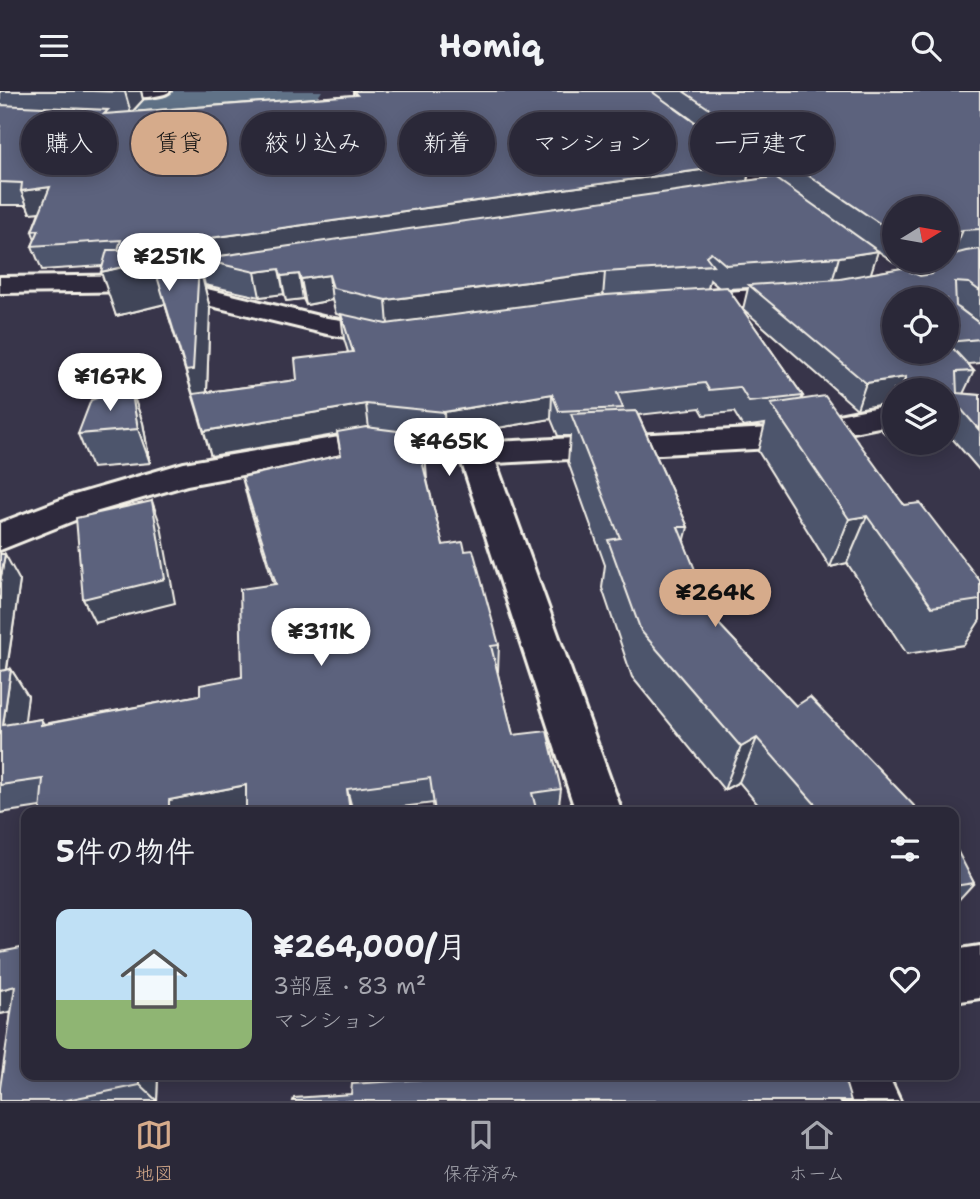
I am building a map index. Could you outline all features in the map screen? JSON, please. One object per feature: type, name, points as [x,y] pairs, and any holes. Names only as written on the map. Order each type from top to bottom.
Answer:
[{"type":"street","points":[[99,91],[160,91]]},
{"type":"street","points":[[634,91],[814,221]]},
{"type":"street","points":[[743,195],[771,191]]},
{"type":"street","points":[[867,258],[908,286]]},
{"type":"street","points":[[657,305],[908,286],[954,264],[980,262]]},
{"type":"street","points":[[0,285],[149,283],[218,272]]},
{"type":"street","points":[[149,283],[327,326],[388,337],[413,333]]},
{"type":"street","points":[[0,537],[83,504],[184,474],[369,442],[476,454],[772,438],[882,416]]},
{"type":"street","points":[[476,454],[597,807]]},
{"type":"street","points":[[959,975],[980,972]]},
{"type":"street","points":[[860,1080],[871,1101]]},
{"type":"building","points":[[353,91],[651,91],[690,119],[690,171],[676,173],[676,112],[509,112],[509,175],[665,175],[160,245],[148,250],[118,250],[121,240],[32,246],[39,230],[32,231],[50,187],[21,191],[22,183],[0,182],[0,105],[108,110],[21,112],[21,175],[117,175],[117,113],[357,95]]},
{"type":"building","points":[[683,91],[980,91],[980,229],[959,231],[959,196],[882,196],[882,225],[808,175],[834,175],[834,112],[714,112]]},
{"type":"building","points":[[774,177],[878,251],[839,257],[726,265],[711,252],[706,256],[713,265],[605,272],[386,300],[333,288],[329,275],[301,279],[299,274],[281,276],[279,269],[255,272],[199,259]]},
{"type":"building","points":[[980,249],[980,291],[969,283],[955,282],[955,287],[882,287],[882,364],[959,364],[959,355],[974,371],[956,372],[956,378],[882,378],[882,381],[866,383],[749,285],[840,279],[882,272],[913,273],[920,276],[959,273],[959,253]]},
{"type":"building","points":[[107,250],[135,250],[199,264],[193,370],[186,371],[152,260],[101,272]]},
{"type":"building","points":[[727,287],[803,396],[749,402],[740,387],[709,390],[705,383],[617,393],[623,408],[559,411],[552,394],[444,412],[366,404],[204,431],[193,394],[297,380],[295,359],[353,352],[341,314],[386,324],[606,295]]},
{"type":"building","points":[[959,308],[980,324],[980,339],[959,341]]},
{"type":"building","points":[[131,389],[138,429],[78,434],[91,400],[97,398],[99,391]]},
{"type":"building","points":[[959,393],[980,395],[980,431],[962,410],[959,410]]},
{"type":"building","points":[[825,396],[904,505],[920,503],[980,581],[980,600],[932,607],[867,516],[849,519],[771,404]]},
{"type":"building","points":[[636,411],[688,527],[678,527],[715,620],[796,706],[810,697],[915,807],[818,807],[757,738],[741,747],[641,631],[608,540],[620,538],[571,414]]},
{"type":"building","points":[[366,427],[421,434],[425,452],[420,453],[443,545],[463,542],[465,551],[473,550],[499,645],[491,646],[513,735],[547,731],[561,789],[532,793],[536,807],[434,807],[430,778],[347,789],[349,807],[246,807],[246,785],[169,800],[169,807],[40,807],[43,779],[0,785],[0,671],[11,669],[3,725],[41,719],[41,725],[200,695],[200,685],[242,677],[240,589],[276,584],[242,477],[341,455],[337,432]]},
{"type":"building","points":[[152,501],[165,579],[83,599],[76,518]]},
{"type":"building","points":[[0,554],[5,554],[0,583]]},
{"type":"building","points":[[959,854],[974,883],[959,885]]},
{"type":"building","points":[[21,948],[21,1080],[140,1080],[140,1085],[62,1101],[0,1101],[15,986],[0,990],[0,952]]},
{"type":"building","points":[[409,1080],[845,1080],[851,1101],[293,1101],[294,1098],[351,1094],[352,1084]]},
{"type":"waterway","points":[[0,102],[200,104],[300,91]]}]
